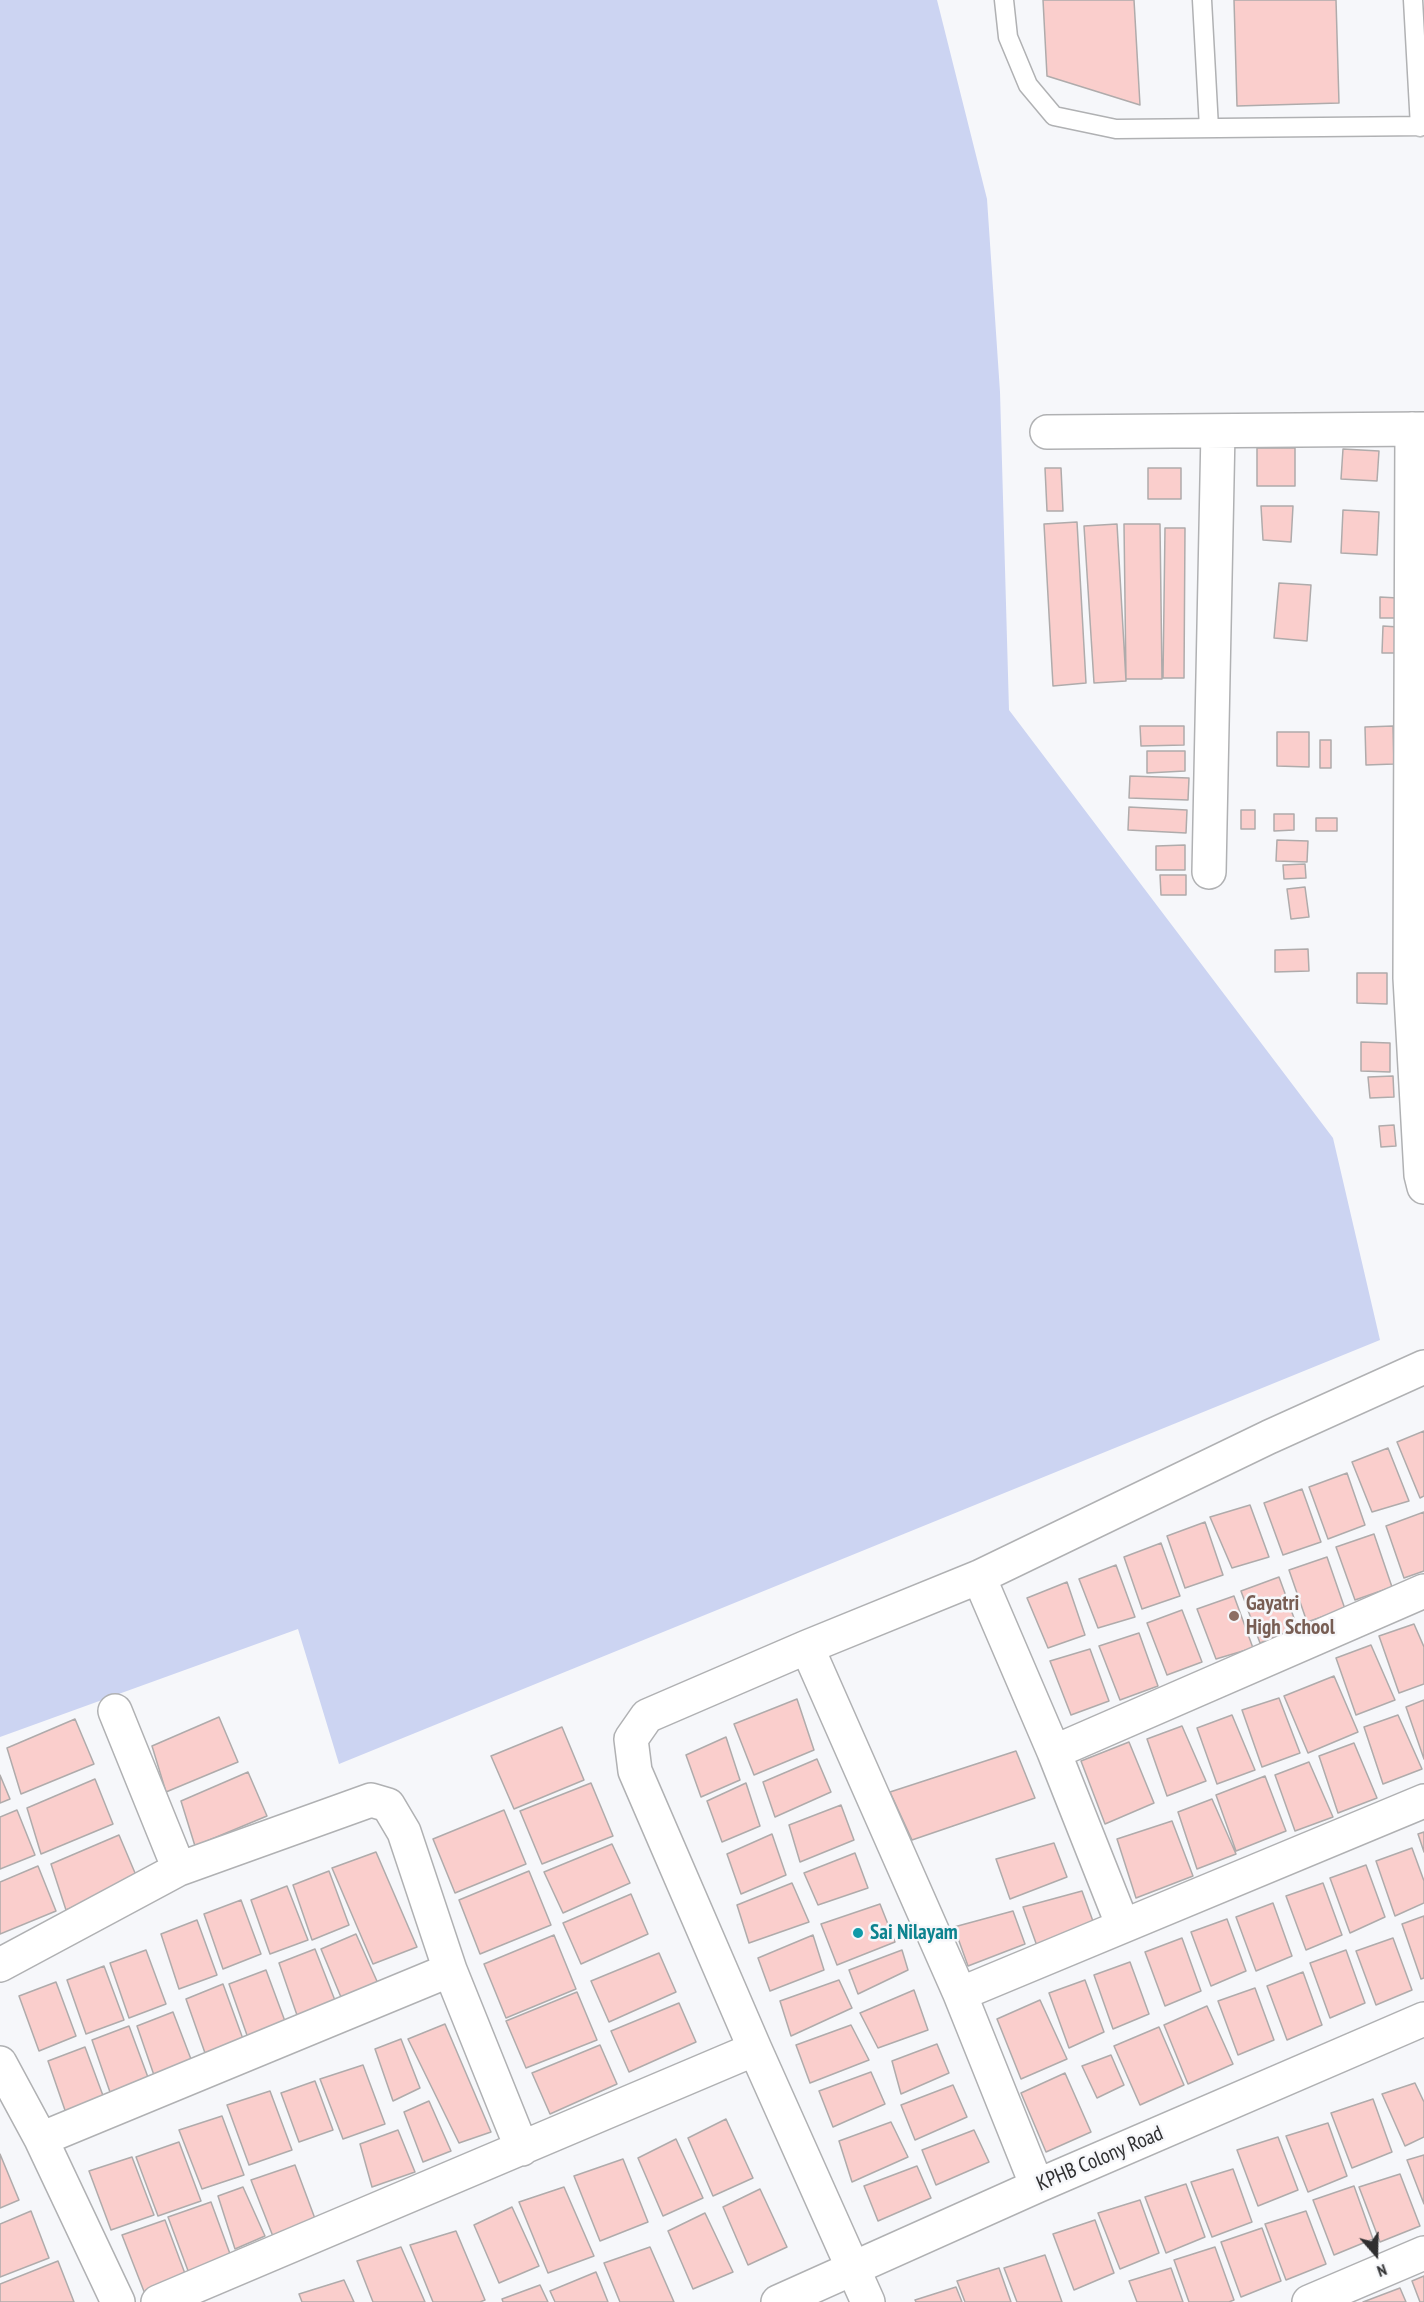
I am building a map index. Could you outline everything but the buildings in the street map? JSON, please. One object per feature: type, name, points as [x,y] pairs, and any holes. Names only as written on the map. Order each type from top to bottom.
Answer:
[{"type":"street","points":[[1047,432],[1418,429],[1410,978],[1421,1175],[1424,1187]]},
{"type":"street","points":[[1209,872],[1218,431]]},
{"type":"street","points":[[868,2302],[634,1771],[631,1739],[647,1716],[807,1647],[980,1577],[1269,1437],[1424,1367]]},
{"type":"street","points":[[980,1577],[1054,1752],[1123,1926]]},
{"type":"street","points":[[1054,1752],[1424,1592]]},
{"type":"street","points":[[807,1647],[960,1994],[1036,2186]]},
{"type":"street","points":[[115,1711],[179,1869]]},
{"type":"street","points":[[0,1965],[179,1869],[370,1800],[388,1805],[404,1832],[450,1970],[522,2149]]},
{"type":"street","points":[[960,1994],[1424,1801]]},
{"type":"street","points":[[41,2139],[450,1970]]},
{"type":"street","name":"KPHB Colony Road","points":[[778,2302],[1036,2186],[1424,2019]]},
{"type":"street","points":[[158,2302],[755,2049]]},
{"type":"street","points":[[0,2063],[41,2139],[118,2302]]},
{"type":"street","points":[[1309,2302],[1424,2253]]},
{"type":"lane","points":[[1004,0],[1008,37],[1028,86],[1054,116],[1116,129],[1422,126],[1413,0]]},
{"type":"lane","points":[[1202,0],[1209,128]]},
{"type":"shaded area","points":[[0,0],[937,0],[987,199],[1000,392],[1009,710],[1333,1138],[1380,1340],[339,1764],[298,1629],[0,1737]]},
{"type":"place","name":"Gayatri High School","points":[[1234,1616]]},
{"type":"place","name":"Sai Nilayam","points":[[858,1933]]}]
